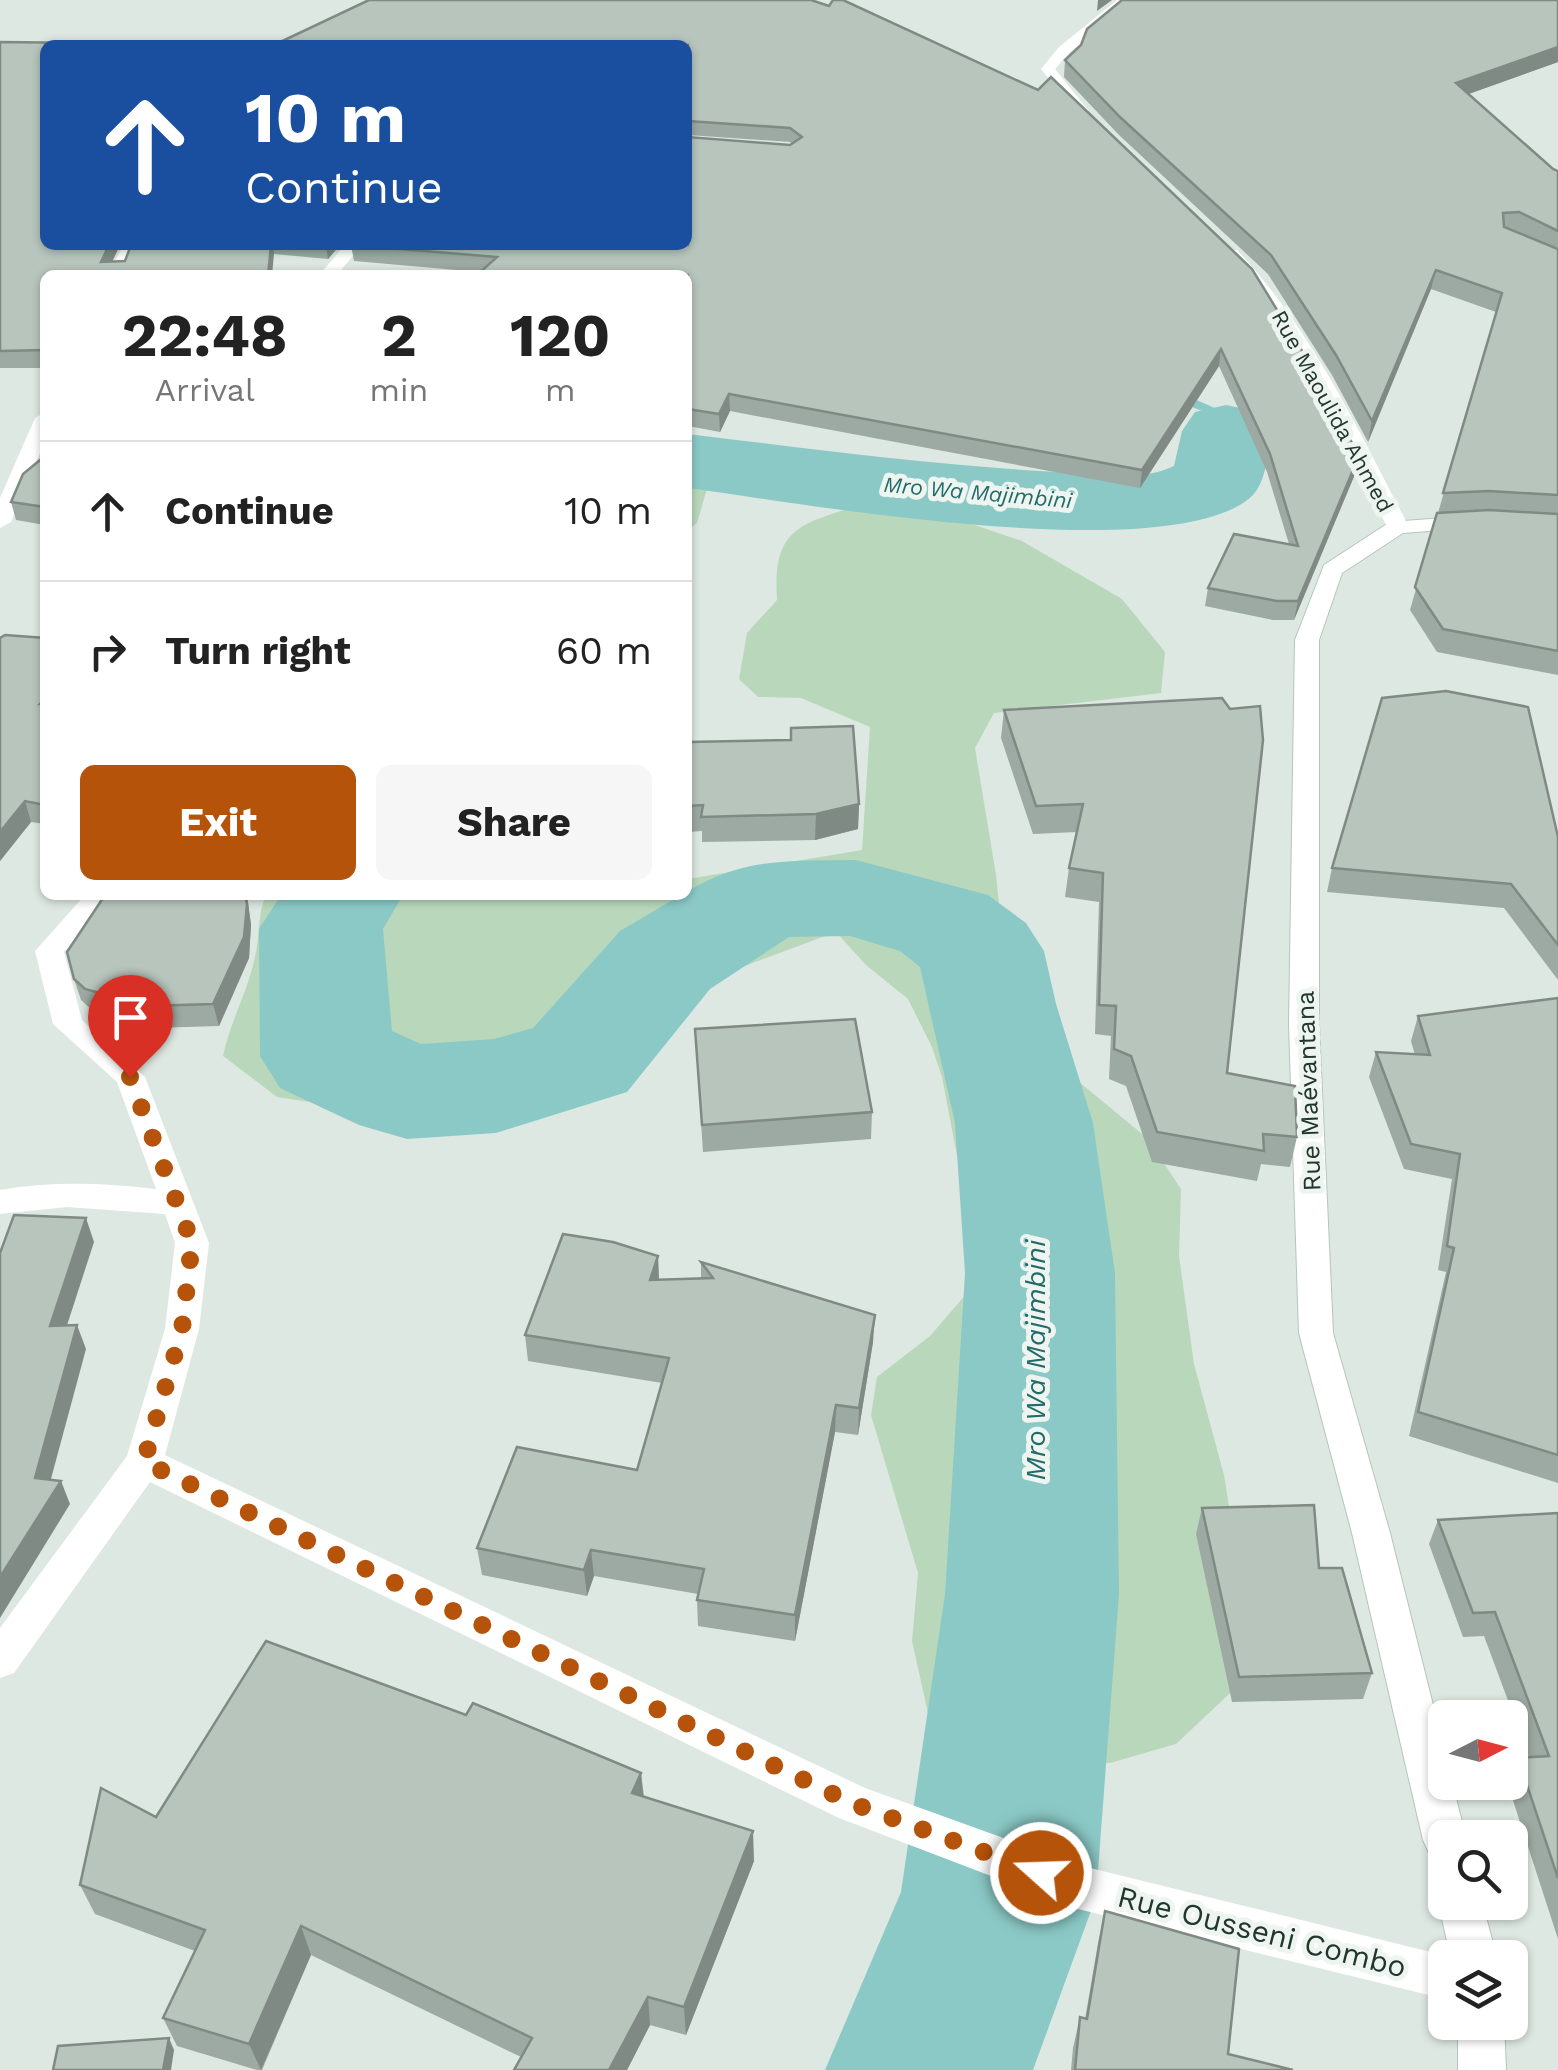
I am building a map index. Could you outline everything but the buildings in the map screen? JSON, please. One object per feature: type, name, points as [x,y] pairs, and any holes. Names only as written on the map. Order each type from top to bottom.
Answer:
[{"type":"street","points":[[1092,121],[1048,69],[1064,50],[1122,6],[1123,0]]},
{"type":"street","name":"Rue Maoulida Ahmed","points":[[1214,237],[1259,280],[1319,376],[1398,527]]},
{"type":"street","points":[[332,270],[350,250]]},
{"type":"street","points":[[0,522],[40,430]]},
{"type":"street","points":[[1398,527],[1502,523]]},
{"type":"street","name":"Rue Maévantana","points":[[1398,527],[1332,570],[1307,640],[1304,1025],[1316,1333],[1440,1820]]},
{"type":"street","points":[[0,1660],[144,1462],[182,1329],[192,1243],[130,1077],[68,1024],[49,952],[96,900]]},
{"type":"street","points":[[0,1202],[41,1193],[84,1193],[178,1204]]},
{"type":"street","name":"Rue Ousseni Combo","points":[[144,1462],[854,1804],[1078,1887],[1428,1972]]},
{"type":"street","points":[[1481,2040],[1482,2070]]},
{"type":"green space","points":[[692,454],[711,475],[697,523],[692,527]]},
{"type":"green space","points":[[851,508],[966,522],[1022,541],[1122,599],[1165,652],[1161,693],[994,713],[975,748],[996,875],[1006,971],[1014,998],[1038,1048],[1147,1138],[1181,1189],[1179,1256],[1194,1364],[1224,1475],[1239,1568],[1243,1681],[1176,1744],[1110,1763],[1012,1767],[929,1718],[912,1641],[918,1573],[871,1415],[877,1377],[930,1336],[974,1285],[965,1198],[942,1077],[932,1047],[908,999],[866,965],[836,932],[542,1041],[374,1112],[277,1097],[223,1056],[252,970],[264,900],[692,900],[692,878],[862,850],[870,727],[801,698],[758,697],[739,679],[747,633],[777,600],[783,547],[801,527]]},
{"type":"waterway","name":"Mro Wa Majimbini","points":[[1169,393],[1212,410]]},
{"type":"waterway","name":"Mro Wa Majimbini","points":[[692,461],[973,496],[1122,503],[1183,497],[1217,480],[1226,431]]},
{"type":"waterway","name":"Mro Wa Majimbini","points":[[339,900],[321,929],[327,1056],[407,1092],[496,1086],[580,1060],[665,960],[762,899],[856,898],[944,923],[981,951],[991,1004],[1024,1123],[1040,1273],[1032,1594],[998,1897],[929,2070]]},
{"type":"route","points":[[130,1077],[192,1243],[182,1329],[144,1462],[854,1804],[1041,1873]]}]
